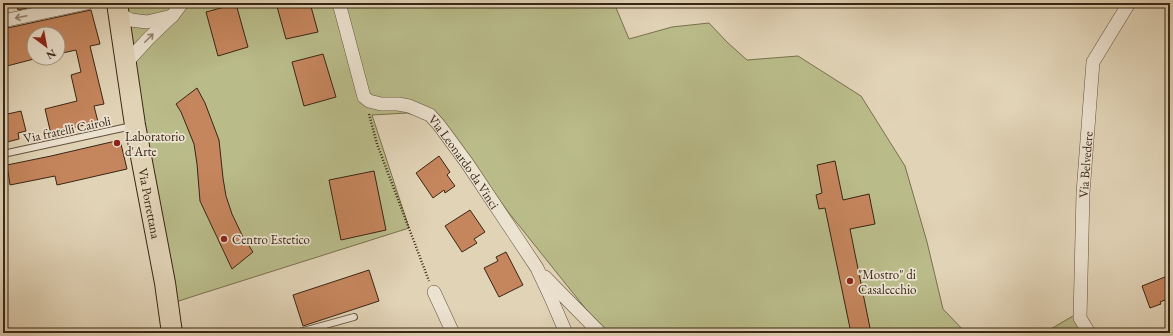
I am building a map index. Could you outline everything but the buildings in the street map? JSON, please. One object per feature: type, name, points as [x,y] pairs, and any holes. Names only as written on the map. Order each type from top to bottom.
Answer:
[{"type":"main road","name":"Via Porrettana","points":[[118,9],[135,125],[165,283],[172,333]]},
{"type":"street","points":[[3,21],[87,3]]},
{"type":"street","points":[[126,63],[173,15],[182,3]]},
{"type":"street","points":[[339,3],[364,97]]},
{"type":"street","name":"Via Belvedere","points":[[1089,333],[1080,318],[1083,194],[1094,62],[1129,3]]},
{"type":"street","points":[[118,9],[131,20],[147,22],[173,15]]},
{"type":"street","name":"Via Leonardo da Vinci","points":[[364,97],[369,101],[380,104],[398,104],[409,106],[430,115],[439,125],[467,163],[536,268],[552,298],[566,333]]},
{"type":"street","name":"Via Leonardo da Vinci","points":[[536,268],[600,333]]},
{"type":"street","points":[[434,292],[453,333]]},
{"type":"lane","name":"Via fratelli Cairoli","points":[[3,154],[135,125]]},
{"type":"lane","points":[[296,333],[354,317]]},
{"type":"path","points":[[364,97],[377,144],[434,292]]},
{"type":"green space","points":[[124,3],[614,3],[629,39],[672,27],[709,23],[747,60],[798,56],[861,96],[905,166],[927,242],[943,309],[966,333],[605,333],[509,213],[443,122],[407,113],[372,115],[409,228],[173,303]]},
{"type":"green space","points":[[1078,313],[1094,333],[1044,333]]},
{"type":"place","name":"Laboratorio d'Arte","points":[[117,143]]},
{"type":"place","name":"Centro Estetico","points":[[224,239]]},
{"type":"place","name":"\"Mostro\" di Casalecchio","points":[[850,281]]}]
